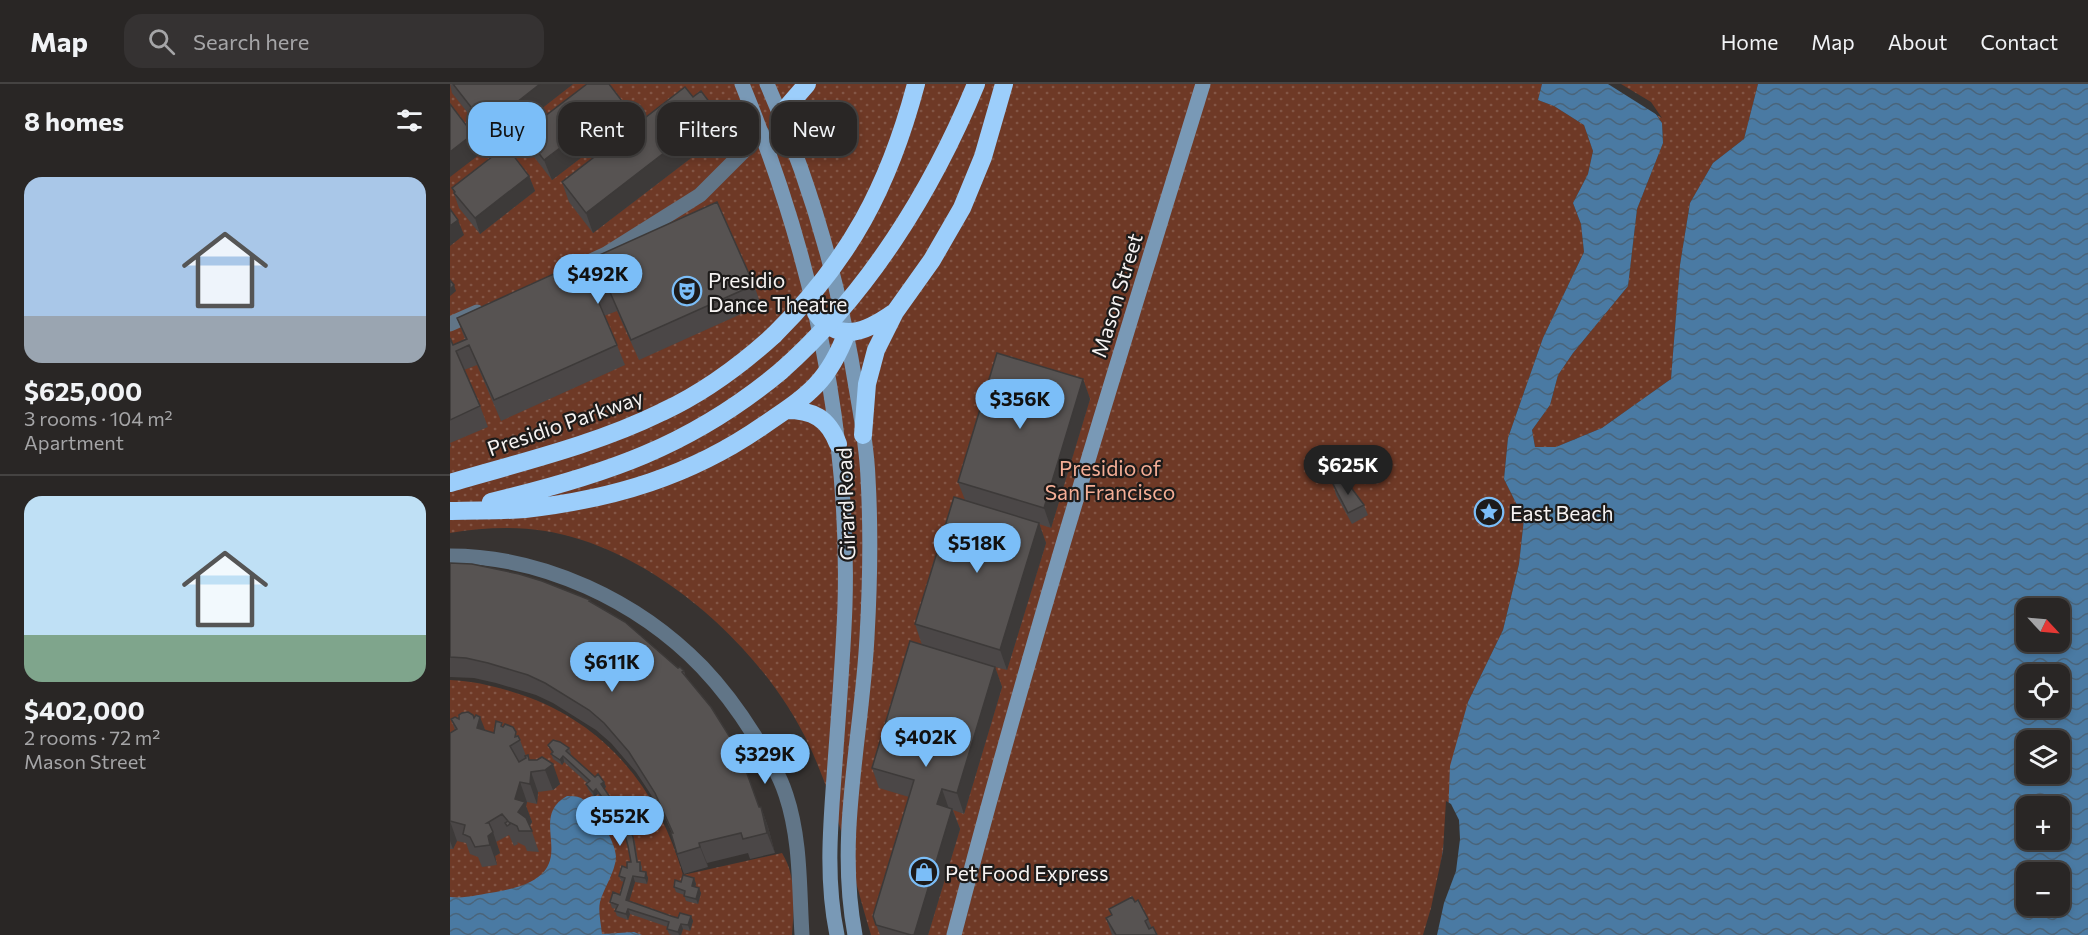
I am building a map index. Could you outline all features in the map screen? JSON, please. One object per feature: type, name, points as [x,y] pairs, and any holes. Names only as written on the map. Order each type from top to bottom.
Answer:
[{"type":"highway","points":[[791,102],[807,84]]},
{"type":"highway","name":"Presidio Parkway","points":[[450,483],[577,445],[650,418],[711,384],[774,335],[819,286],[847,249],[863,222],[891,162],[916,84]]},
{"type":"highway","points":[[451,511],[573,482],[640,458],[718,418],[782,371],[829,325],[878,263],[935,169],[976,84]]},
{"type":"highway","points":[[863,435],[872,363],[879,342],[895,312],[909,295],[944,241],[972,187],[991,133],[1004,84]]},
{"type":"highway","points":[[816,313],[823,323],[834,330],[847,332],[869,328],[895,312]]},
{"type":"highway","points":[[451,511],[524,509],[598,497],[670,477],[711,458],[748,436],[814,388],[836,360],[847,332]]},
{"type":"highway","points":[[786,410],[805,411],[819,417],[832,432],[838,444]]},
{"type":"main road","name":"Girard Road","points":[[742,84],[784,197],[816,313],[838,444],[844,523],[845,601],[830,853],[831,892],[837,935]]},
{"type":"main road","name":"Girard Road","points":[[767,84],[775,102]]},
{"type":"main road","name":"Mason Street","points":[[954,933],[990,796],[1064,541],[1203,84]]},
{"type":"main road","points":[[762,133],[771,124]]},
{"type":"main road","name":"Girard Road","points":[[796,156],[813,202],[847,332],[868,477],[867,635],[847,841],[848,888],[855,935]]},
{"type":"street","points":[[555,277],[606,254],[700,195],[762,133]]},
{"type":"street","points":[[450,324],[492,306]]},
{"type":"street","points":[[450,556],[479,557],[520,565],[553,573],[589,588],[638,616],[671,640],[713,679],[738,710],[772,762],[786,794],[797,841],[802,935]]},
{"type":"green space","name":"Presidio of San Francisco","points":[[450,84],[1542,84],[1538,100],[1554,106],[1584,125],[1593,151],[1588,174],[1573,203],[1581,224],[1584,252],[1543,338],[1508,438],[1504,479],[1524,519],[1519,564],[1503,630],[1468,702],[1448,817],[1446,852],[1426,935],[871,935],[836,815],[809,745],[789,709],[764,673],[734,639],[700,608],[664,581],[625,558],[585,541],[545,531],[521,528],[450,533]]},
{"type":"green space","points":[[1615,84],[1758,84],[1744,139],[1713,163],[1690,203],[1680,265],[1671,379],[1602,428],[1556,447],[1535,447],[1532,430],[1550,405],[1558,375],[1573,353],[1628,286],[1637,209],[1663,143],[1662,123],[1650,104]]},
{"type":"green space","points":[[450,680],[486,685],[522,695],[580,724],[604,743],[625,764],[644,789],[673,844],[683,875],[782,853],[792,882],[794,903],[792,935],[450,935]]},
{"type":"water","points":[[1542,84],[1615,84],[1649,104],[1662,123],[1663,143],[1637,209],[1628,286],[1573,353],[1558,375],[1550,405],[1532,430],[1535,447],[1556,447],[1602,428],[1671,379],[1680,265],[1690,203],[1713,163],[1744,139],[1758,84],[2088,84],[2088,935],[1426,935],[1434,909],[1448,817],[1450,766],[1468,702],[1503,630],[1519,564],[1524,519],[1504,479],[1508,438],[1543,338],[1584,252],[1581,224],[1573,203],[1588,174],[1593,151],[1584,125],[1554,106],[1538,100]]},
{"type":"water","points":[[567,796],[581,798],[592,808],[615,850],[614,869],[600,902],[602,934],[634,932],[642,935],[450,935],[450,897],[467,897],[496,892],[526,884],[542,873],[550,861],[550,819],[555,807]]},
{"type":"pier","points":[[1608,84],[1621,84],[1651,102],[1662,118]]},
{"type":"pier","points":[[1446,801],[1451,804],[1459,820],[1460,839],[1456,871],[1444,903],[1437,935],[1423,935],[1443,851]]},
{"type":"building","points":[[453,84],[540,84],[517,102],[468,103]]},
{"type":"building","points":[[587,84],[609,84],[622,101],[621,102],[563,102]]},
{"type":"building","points":[[685,87],[693,97],[701,91],[709,102],[666,102]]},
{"type":"building","points":[[450,104],[468,127],[468,138],[450,152]]},
{"type":"building","points":[[558,106],[558,149],[544,160],[541,156],[546,156],[546,115]]},
{"type":"building","points":[[657,109],[657,156],[660,156],[586,213],[562,182],[596,156],[645,156],[645,118]]},
{"type":"building","points":[[493,156],[514,156],[529,176],[475,218],[452,188]]},
{"type":"building","points":[[717,202],[754,285],[631,340],[609,290],[596,296],[617,345],[494,400],[469,345],[456,351],[480,406],[450,420],[450,338],[453,345],[467,339],[457,318],[580,262],[586,275],[600,269],[595,257]]},
{"type":"building","points":[[450,209],[458,220],[450,226]]},
{"type":"building","points":[[997,353],[1083,379],[1044,508],[958,482]]},
{"type":"building","points":[[1344,478],[1364,505],[1348,513],[1333,484]]},
{"type":"building","points":[[954,497],[1039,523],[1000,650],[915,624]]},
{"type":"building","points":[[450,563],[472,564],[519,574],[590,600],[625,622],[678,668],[680,667],[735,743],[733,744],[745,768],[759,807],[761,807],[767,833],[743,839],[741,833],[699,843],[700,847],[677,854],[671,833],[673,833],[655,793],[629,752],[604,723],[589,710],[528,675],[488,663],[450,657]]},
{"type":"building","points":[[910,641],[995,667],[957,793],[942,789],[937,804],[952,809],[914,935],[876,925],[873,916],[914,780],[872,768]]},
{"type":"building","points":[[468,712],[474,718],[476,715],[480,717],[477,728],[494,733],[496,721],[502,723],[503,727],[505,724],[513,727],[516,732],[515,737],[518,736],[520,740],[510,746],[519,762],[528,755],[529,760],[542,757],[553,764],[545,770],[531,772],[530,784],[520,782],[515,799],[525,802],[518,812],[526,818],[532,831],[519,831],[517,826],[509,822],[507,826],[505,823],[508,821],[502,814],[487,823],[493,832],[488,836],[490,845],[475,847],[470,837],[463,834],[465,825],[450,821],[450,733],[457,729],[451,719],[455,717],[459,719],[459,715]]},
{"type":"building","points":[[553,740],[569,748],[566,751],[595,777],[598,774],[604,782],[601,784],[622,815],[626,813],[631,823],[628,825],[633,837],[637,862],[640,862],[640,871],[646,872],[645,878],[633,876],[626,900],[678,918],[680,913],[691,916],[688,925],[681,924],[678,932],[667,929],[669,922],[628,909],[626,914],[615,911],[618,905],[610,902],[613,892],[620,895],[625,878],[619,876],[622,866],[627,868],[627,862],[631,862],[624,831],[622,827],[617,830],[613,820],[617,818],[596,789],[593,792],[586,784],[590,781],[563,756],[560,760],[551,754],[553,752],[548,745]]},
{"type":"building","points":[[683,875],[694,878],[692,886],[699,888],[696,899],[684,896],[685,891],[674,887],[675,880],[681,882]]},
{"type":"building","points":[[1132,897],[1135,902],[1138,900],[1148,919],[1145,921],[1149,929],[1153,927],[1157,935],[1116,935],[1106,918],[1112,915],[1109,909]]},
{"type":"place","name":"Presidio Dance Theatre","points":[[687,291]]},
{"type":"place","name":"East Beach","points":[[1489,512]]},
{"type":"place","name":"Pet Food Express","points":[[924,872]]}]
